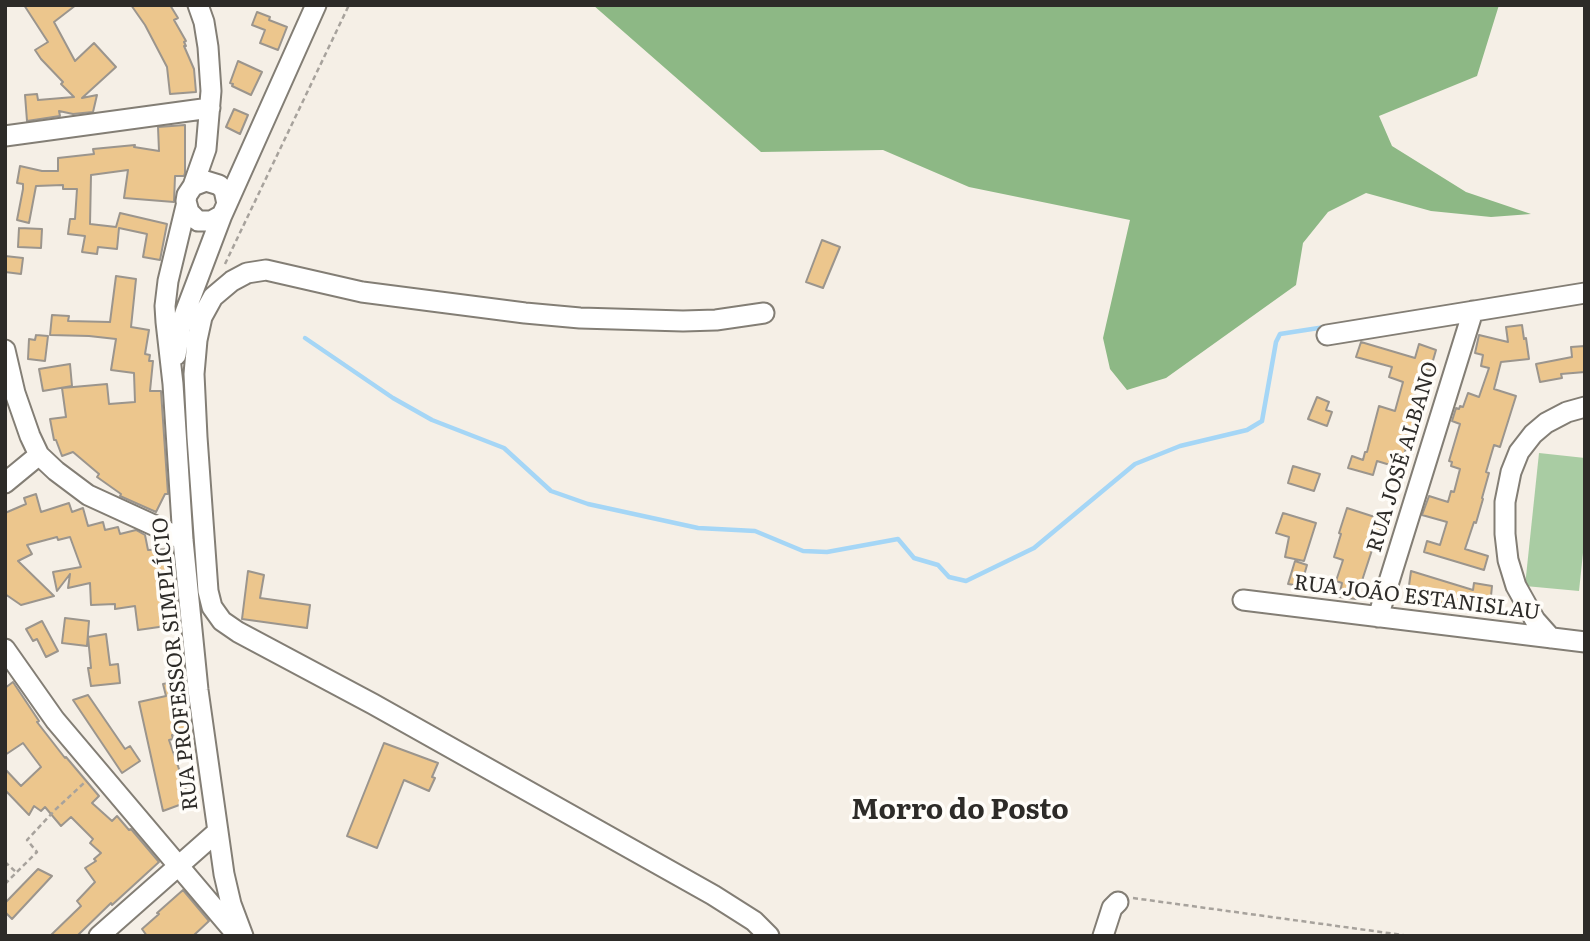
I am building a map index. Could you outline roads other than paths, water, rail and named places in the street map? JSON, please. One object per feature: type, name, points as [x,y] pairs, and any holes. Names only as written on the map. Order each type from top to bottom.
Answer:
[{"type":"street","points":[[198,5],[208,47],[211,91],[203,184]]},
{"type":"street","points":[[203,184],[219,185],[223,190],[224,209],[211,222],[198,220],[189,212],[186,206],[187,195],[203,184],[230,166],[239,154],[302,37],[316,5]]},
{"type":"street","name":"RUA PROFESSOR SIMPLÍCIO","points":[[173,384],[180,328],[224,209],[302,37]]},
{"type":"street","points":[[5,136],[210,108]]},
{"type":"street","name":"RUA PROFESSOR SIMPLÍCIO","points":[[186,206],[168,281],[166,330],[173,384],[190,621],[224,873],[231,904],[243,936]]},
{"type":"street","points":[[764,313],[716,320],[683,321],[580,318],[362,292],[266,270],[247,273],[232,281],[213,297],[202,317],[194,374],[208,591],[212,607],[222,621],[713,895],[754,921],[769,936]]},
{"type":"street","points":[[1328,335],[1585,293]]},
{"type":"street","name":"RUA JOSÉ ALBANO","points":[[1378,617],[1473,311]]},
{"type":"street","points":[[5,351],[19,406],[39,455],[88,495],[183,540]]},
{"type":"street","points":[[1551,638],[1535,620],[1524,601],[1508,560],[1505,502],[1511,472],[1519,452],[1533,434],[1556,417],[1585,407]]},
{"type":"street","points":[[5,483],[39,455]]},
{"type":"street","name":"RUA JOÃO ESTANISLAU","points":[[1243,600],[1585,642]]},
{"type":"street","points":[[5,649],[40,700],[238,936]]},
{"type":"street","points":[[99,936],[218,831]]},
{"type":"street","points":[[1104,936],[1112,908],[1118,902]]},
{"type":"waterway","points":[[305,338],[393,398],[432,420],[504,448],[551,491],[588,504],[698,528],[755,531],[803,551],[827,552],[898,539],[914,558],[938,565],[949,577],[966,581],[1034,548],[1135,464],[1180,446],[1247,430],[1262,421],[1276,342],[1280,334],[1325,327]]},
{"type":"district","name":"Morro do Posto","points":[[960,811]]}]
